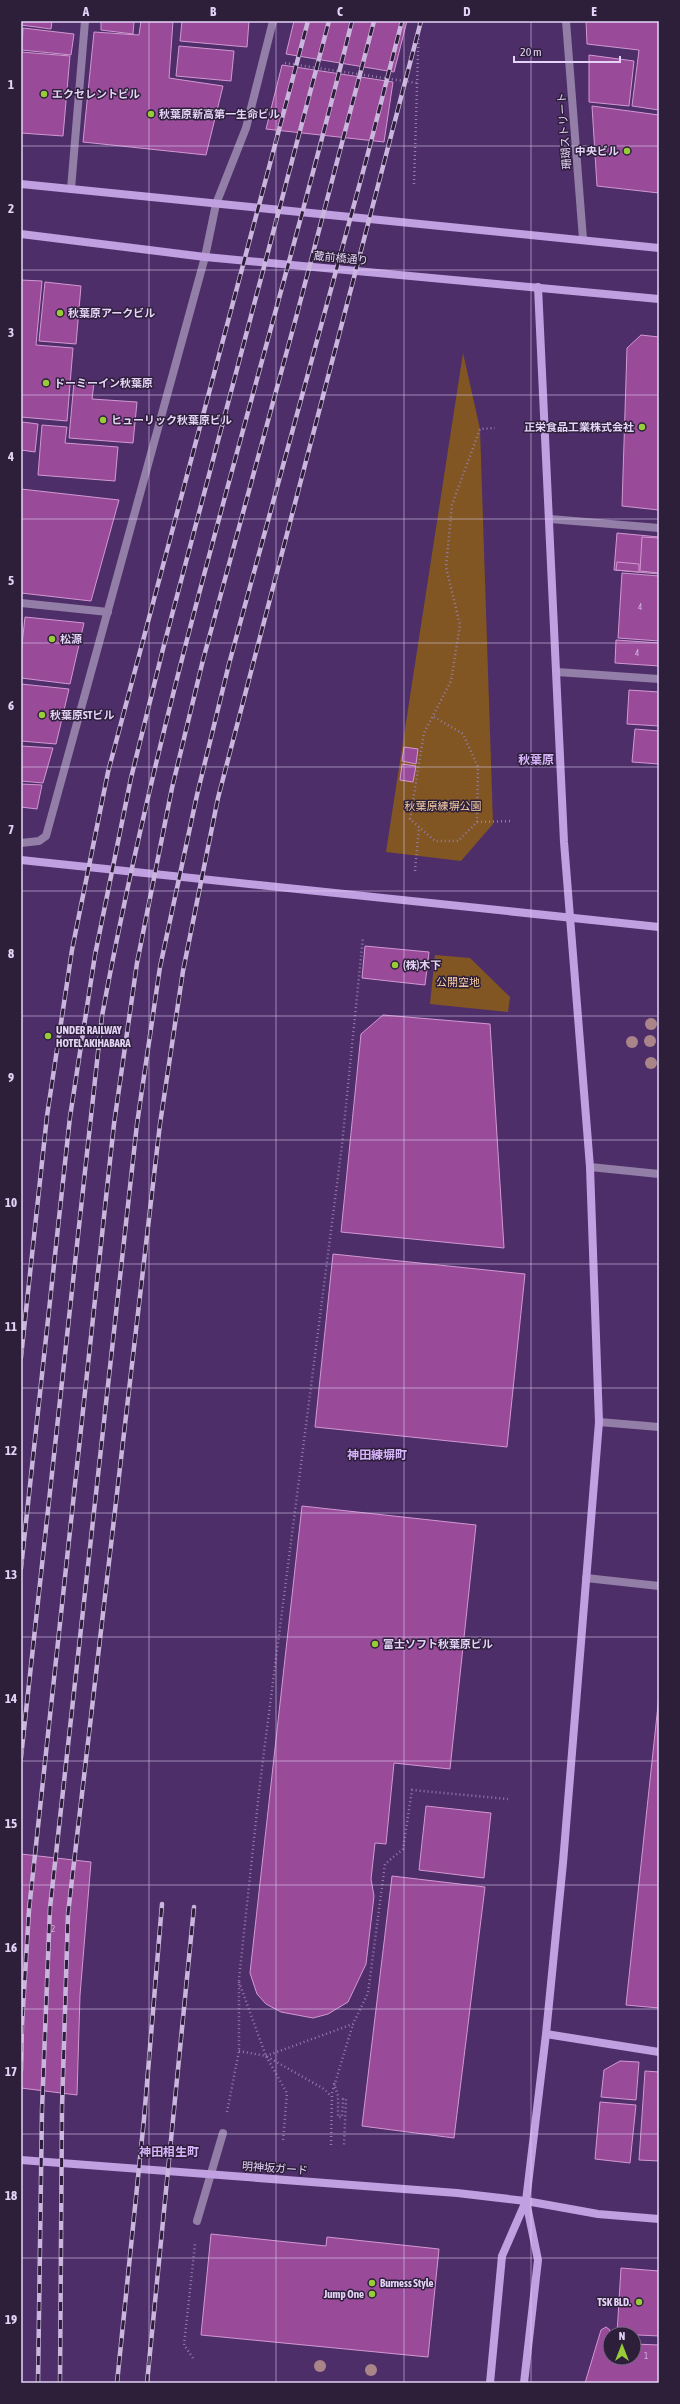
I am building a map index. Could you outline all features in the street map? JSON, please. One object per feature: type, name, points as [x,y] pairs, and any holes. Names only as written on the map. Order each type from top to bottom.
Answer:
[{"type":"street","points":[[71,189],[85,21]]},
{"type":"street","points":[[21,843],[39,841],[46,836],[204,257],[216,204],[246,128],[273,21]]},
{"type":"street","name":"珊瑚ストリート","points":[[566,21],[582,239]]},
{"type":"street","points":[[21,184],[582,239],[659,248]]},
{"type":"street","name":"蔵前橋通り","points":[[21,234],[204,257],[659,299]]},
{"type":"street","points":[[490,2383],[502,2256],[526,2201],[546,2034],[563,1863],[599,1422],[590,1167],[569,918],[538,287]]},
{"type":"street","points":[[550,519],[659,528]]},
{"type":"street","points":[[21,603],[108,612]]},
{"type":"street","points":[[557,672],[659,679]]},
{"type":"street","points":[[21,860],[659,927]]},
{"type":"street","points":[[590,1167],[659,1174]]},
{"type":"street","points":[[599,1422],[659,1427]]},
{"type":"street","points":[[586,1578],[659,1586]]},
{"type":"street","points":[[546,2034],[659,2052]]},
{"type":"street","points":[[197,2222],[223,2133]]},
{"type":"street","name":"明神坂ガード","points":[[21,2160],[457,2193],[526,2201],[598,2214],[659,2219]]},
{"type":"street","points":[[524,2383],[538,2260],[526,2201]]},
{"type":"path","points":[[414,184],[419,21]]},
{"type":"path","points":[[264,59],[417,83]]},
{"type":"path","points":[[495,428],[480,429],[452,505],[446,567],[460,625],[451,681],[434,717],[424,732],[410,820],[436,841],[458,841],[477,822],[513,821]]},
{"type":"path","points":[[434,717],[463,734],[478,767],[477,822]]},
{"type":"path","points":[[415,871],[419,827]]},
{"type":"path","points":[[223,2133],[239,2051],[239,1980],[260,1783],[342,1145],[363,937]]},
{"type":"path","points":[[330,2144],[332,2094],[334,2083],[353,2024],[368,1993],[385,1864],[403,1849],[412,1790],[508,1799]]},
{"type":"path","points":[[239,1980],[266,2056],[287,2093],[283,2141]]},
{"type":"path","points":[[266,2056],[353,2024]]},
{"type":"path","points":[[239,2051],[266,2056],[338,2096]]},
{"type":"path","points":[[334,2083],[338,2096],[338,2117],[342,2117],[342,2099],[346,2099],[344,2145]]},
{"type":"path","points":[[193,2358],[184,2345],[197,2222]]},
{"type":"green space","name":"秋葉原練塀公園","points":[[463,353],[480,429],[493,824],[461,861],[386,852]]},
{"type":"green space","name":"公開空地","points":[[435,955],[470,958],[510,997],[508,1012],[430,1004]]},
{"type":"building","points":[[21,21],[52,21],[51,29],[21,25]]},
{"type":"building","points":[[101,21],[134,21],[133,34],[101,30]]},
{"type":"building","name":"秋葉原新高第一生命ビル","points":[[141,21],[173,21],[169,78],[223,86],[206,155],[83,142],[94,32],[139,35]]},
{"type":"building","points":[[182,21],[249,21],[247,47],[180,41]]},
{"type":"building","points":[[294,21],[407,21],[394,72],[286,54]]},
{"type":"building","points":[[586,21],[659,21],[659,110],[632,106],[639,50],[587,44]]},
{"type":"building","points":[[23,28],[74,34],[71,55],[22,50]]},
{"type":"building","points":[[179,46],[234,51],[231,81],[176,76]]},
{"type":"building","name":"エクセレントビル","points":[[21,52],[70,56],[63,136],[21,133]]},
{"type":"building","points":[[589,55],[634,61],[629,106],[589,102]]},
{"type":"building","points":[[282,65],[393,82],[384,142],[266,129]]},
{"type":"building","name":"中央ビル","points":[[592,106],[659,115],[659,193],[597,186]]},
{"type":"building","name":"ドーミーイン秋葉原","points":[[21,280],[42,281],[36,345],[73,348],[67,421],[21,417]]},
{"type":"building","name":"秋葉原アークビル","points":[[45,282],[81,286],[76,344],[39,341]]},
{"type":"building","name":"正栄食品工業株式会社","points":[[641,335],[659,337],[659,510],[622,506],[627,348]]},
{"type":"building","name":"ヒューリック秋葉原ビル","points":[[74,382],[94,383],[92,399],[137,402],[133,443],[69,438]]},
{"type":"building","points":[[22,422],[38,424],[35,452],[21,450]]},
{"type":"building","points":[[42,425],[67,427],[65,443],[118,447],[115,481],[38,475]]},
{"type":"building","points":[[21,489],[119,500],[91,601],[21,593]]},
{"type":"building","points":[[617,533],[659,537],[659,574],[614,570]]},
{"type":"building","points":[[642,537],[659,538],[659,573],[640,571]]},
{"type":"building","points":[[617,562],[639,564],[639,572],[616,570]]},
{"type":"building","points":[[622,573],[659,576],[659,641],[618,638]]},
{"type":"building","name":"松源","points":[[25,617],[84,623],[70,684],[21,678],[21,654]]},
{"type":"building","points":[[616,640],[659,643],[659,666],[615,663]]},
{"type":"building","name":"秋葉原STビル","points":[[21,684],[69,689],[56,744],[21,741]]},
{"type":"building","points":[[629,690],[659,692],[659,726],[627,724]]},
{"type":"building","points":[[635,729],[659,731],[659,764],[632,762]]},
{"type":"building","points":[[21,746],[53,748],[43,783],[21,781]]},
{"type":"building","points":[[404,747],[418,749],[416,764],[402,761]]},
{"type":"building","points":[[402,764],[416,766],[413,782],[400,780]]},
{"type":"building","points":[[21,784],[42,785],[37,809],[21,807]]},
{"type":"building","name":"(株)木下","points":[[365,946],[429,952],[425,985],[362,978]]},
{"type":"building","points":[[383,1015],[490,1024],[504,1248],[341,1232],[361,1034]]},
{"type":"building","points":[[333,1254],[525,1274],[507,1447],[315,1427]]},
{"type":"building","name":"富士ソフト秋葉原ビル","points":[[302,1506],[476,1525],[450,1769],[394,1763],[386,1844],[375,1843],[371,1879],[374,1896],[366,1964],[348,2002],[328,2014],[313,2018],[281,2012],[266,2004],[257,1994],[250,1973]]},
{"type":"building","points":[[659,1696],[659,2008],[626,2005]]},
{"type":"building","points":[[426,1806],[491,1813],[484,1878],[419,1870]]},
{"type":"building","points":[[21,1854],[91,1862],[80,1995],[77,2095],[21,2088]]},
{"type":"building","points":[[392,1876],[485,1887],[454,2138],[362,2126]]},
{"type":"building","points":[[620,2061],[639,2062],[636,2100],[601,2097],[604,2070]]},
{"type":"building","points":[[645,2071],[659,2072],[659,2161],[639,2160]]},
{"type":"building","points":[[600,2102],[636,2105],[630,2163],[595,2159]]},
{"type":"building","points":[[211,2234],[326,2246],[327,2237],[439,2249],[428,2357],[201,2335]]},
{"type":"building","name":"TSK BLD.","points":[[621,2268],[659,2271],[659,2336],[642,2335],[642,2326],[617,2326]]},
{"type":"building","points":[[601,2330],[602,2366],[642,2366],[642,2344],[659,2345],[659,2383],[585,2383]]},
{"type":"railway","points":[[21,1357],[47,1116],[72,950],[108,772],[308,21]]},
{"type":"railway","points":[[21,1568],[70,1117],[95,955],[131,778],[163,649],[329,21]]},
{"type":"railway","points":[[21,1757],[102,1016],[127,890],[187,641],[352,21]]},
{"type":"railway","points":[[21,2070],[22,2024],[29,1910],[114,1124],[137,963],[172,788],[203,660],[297,314],[374,21]]},
{"type":"railway","points":[[38,2383],[42,2109],[50,1908],[137,1124],[160,967],[197,795],[229,664],[367,157],[402,21]]},
{"type":"railway","points":[[60,2383],[62,2108],[68,1914],[160,1124],[183,971],[218,798],[421,21]]},
{"type":"railway","points":[[117,2383],[144,2119],[162,1904]]},
{"type":"railway","points":[[147,2383],[194,1907]]},
{"type":"place","name":"エクセレントビル","points":[[44,94]]},
{"type":"place","name":"秋葉原新高第一生命ビル","points":[[151,114]]},
{"type":"place","name":"中央ビル","points":[[627,151]]},
{"type":"place","name":"秋葉原アークビル","points":[[60,313]]},
{"type":"place","name":"ドーミーイン秋葉原","points":[[46,383]]},
{"type":"place","name":"ヒューリック秋葉原ビル","points":[[103,420]]},
{"type":"place","name":"正栄食品工業株式会社","points":[[642,427]]},
{"type":"place","name":"松源","points":[[52,639]]},
{"type":"place","name":"秋葉原STビル","points":[[42,715]]},
{"type":"place","name":"(株)木下","points":[[395,965]]},
{"type":"place","name":"UNDER RAILWAY HOTEL AKIHABARA","points":[[48,1036]]},
{"type":"place","name":"富士ソフト秋葉原ビル","points":[[375,1644]]},
{"type":"place","name":"Burness Style","points":[[372,2283]]},
{"type":"place","name":"Jump One","points":[[372,2294]]},
{"type":"place","name":"TSK BLD.","points":[[639,2302]]},
{"type":"district","name":"秋葉原","points":[[536,760]]},
{"type":"district","name":"神田練塀町","points":[[377,1455]]},
{"type":"district","name":"神田相生町","points":[[169,2152]]}]
